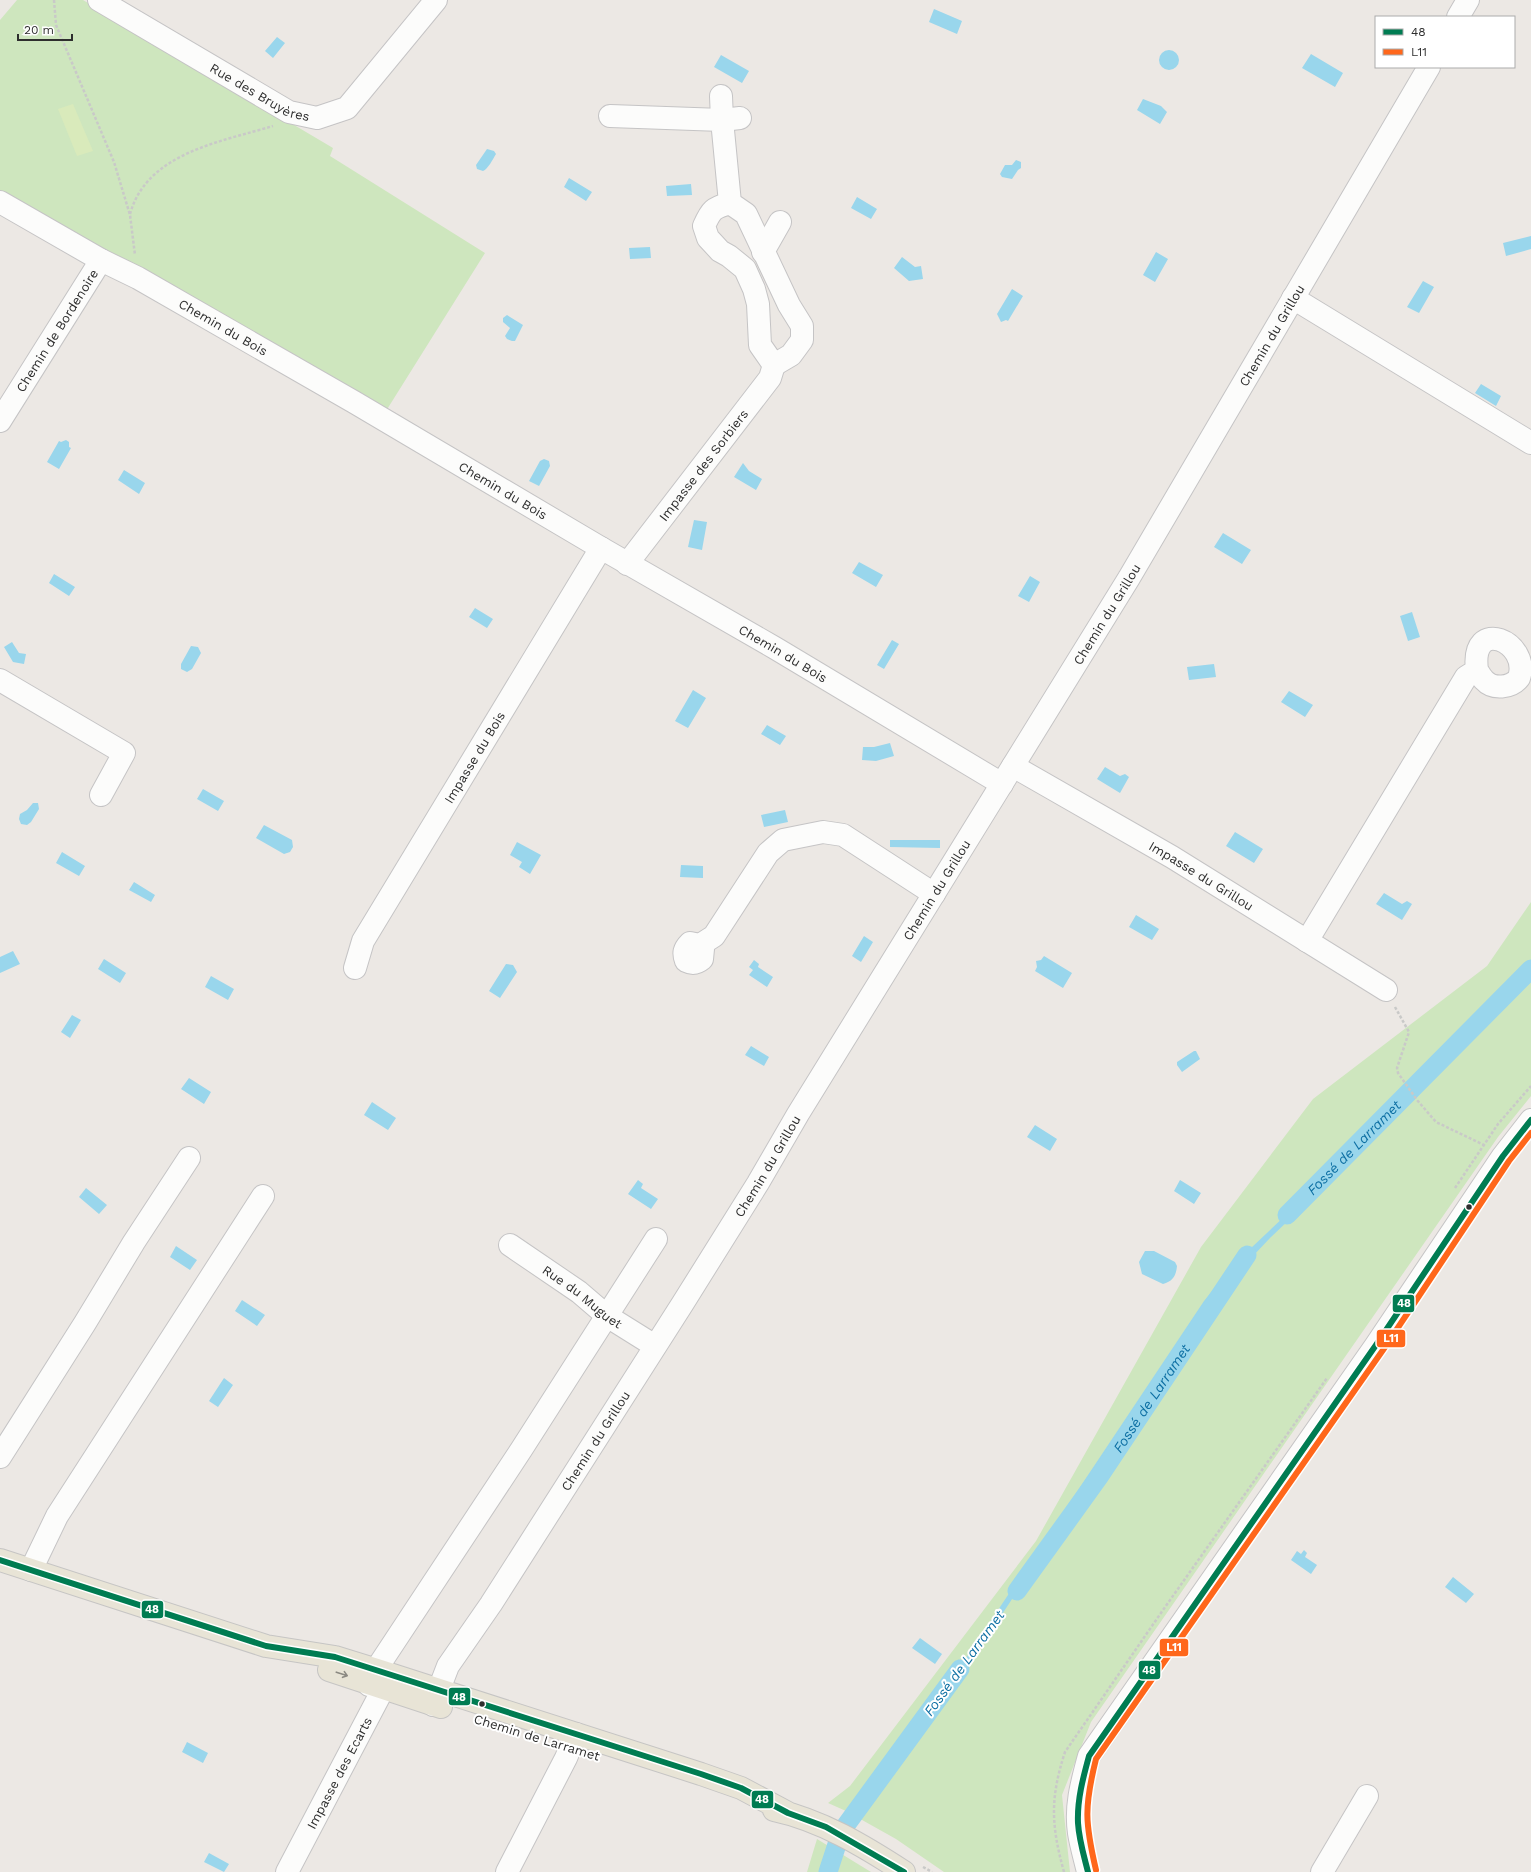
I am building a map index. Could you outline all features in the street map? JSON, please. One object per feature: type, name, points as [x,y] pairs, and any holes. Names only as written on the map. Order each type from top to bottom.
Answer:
[{"type":"main road","name":"Chemin de Larramet","points":[[0,1560],[266,1646],[292,1659],[379,1679],[574,1740],[738,1802],[788,1813],[834,1832],[904,1872]]},
{"type":"street","name":"Rue des Bruyères","points":[[99,0],[289,112],[317,118],[347,108],[436,0]]},
{"type":"street","points":[[1459,16],[1468,0]]},
{"type":"street","name":"Chemin du Grillou","points":[[436,1698],[448,1666],[490,1604],[691,1290],[1129,578],[1428,68]]},
{"type":"street","points":[[721,96],[731,119],[730,203]]},
{"type":"street","points":[[610,116],[731,119]]},
{"type":"street","name":"Chemin du Bois","points":[[0,202],[101,260],[138,278],[361,406],[627,564],[775,648],[1007,776]]},
{"type":"street","points":[[730,203],[746,214],[789,305],[802,326],[802,340],[791,355],[774,365],[760,345],[758,331],[758,304],[754,288],[745,269],[729,256],[720,251],[708,238],[704,226],[709,215],[716,207],[730,203]]},
{"type":"street","points":[[763,252],[780,222]]},
{"type":"street","name":"Chemin de Bordenoire","points":[[0,421],[101,260]]},
{"type":"street","points":[[1293,298],[1531,443]]},
{"type":"street","name":"Impasse des Sorbiers","points":[[627,564],[770,378],[774,365]]},
{"type":"street","name":"Impasse du Bois","points":[[355,968],[363,941],[600,548]]},
{"type":"street","points":[[1307,941],[1466,678],[1477,670]]},
{"type":"street","points":[[0,680],[124,753],[101,795]]},
{"type":"street","name":"Impasse du Grillou","points":[[1007,776],[1172,857],[1386,990]]},
{"type":"street","points":[[700,945],[714,936],[768,852],[783,840],[823,832],[843,835],[934,894]]},
{"type":"street","points":[[1088,1872],[1079,1833],[1078,1814],[1080,1790],[1089,1756],[1376,1345],[1503,1156],[1531,1120]]},
{"type":"street","points":[[0,1458],[134,1242],[190,1158]]},
{"type":"street","points":[[31,1570],[57,1516],[263,1196]]},
{"type":"street","name":"Impasse des Ecarts","points":[[288,1872],[379,1679],[656,1239]]},
{"type":"street","name":"Rue du Muguet","points":[[510,1245],[579,1292],[607,1316],[655,1346]]},
{"type":"street","points":[[507,1872],[574,1740]]},
{"type":"street","points":[[1322,1872],[1367,1796]]},
{"type":"path","points":[[54,0],[56,25],[114,162],[130,215],[138,278]]},
{"type":"path","points":[[130,215],[134,200],[140,190],[152,176],[166,165],[205,147],[281,124],[289,112]]},
{"type":"path","points":[[1386,990],[1409,1032],[1397,1068],[1398,1073],[1417,1100],[1436,1122],[1489,1147]]},
{"type":"green space","points":[[17,0],[83,0],[333,148],[330,156],[485,253],[386,411],[0,195],[0,20]]},
{"type":"green space","points":[[73,104],[93,151],[77,156],[58,109]]},
{"type":"green space","points":[[1531,902],[1531,1096],[1498,1137],[1091,1722],[1062,1795],[1070,1872],[944,1872],[896,1839],[846,1811],[828,1803],[850,1786],[1036,1541],[1201,1247],[1313,1099],[1487,966]]},
{"type":"green space","points":[[817,1839],[871,1872],[807,1872]]},
{"type":"water","points":[[934,9],[962,21],[957,34],[929,22]]},
{"type":"water","points":[[277,37],[285,43],[273,58],[265,51]]},
{"type":"water","points":[[1169,50],[1176,53],[1179,60],[1176,67],[1169,70],[1162,67],[1159,60],[1162,53]]},
{"type":"water","points":[[1311,54],[1343,73],[1335,87],[1302,68]]},
{"type":"water","points":[[721,55],[749,71],[742,83],[714,67]]},
{"type":"water","points":[[1143,99],[1161,106],[1167,112],[1160,124],[1137,110]]},
{"type":"water","points":[[487,149],[494,151],[496,154],[485,170],[483,171],[477,169],[476,165]]},
{"type":"water","points":[[1016,160],[1021,162],[1021,168],[1012,179],[1002,177],[1000,174],[1005,165],[1012,165]]},
{"type":"water","points":[[569,178],[592,192],[586,201],[564,187]]},
{"type":"water","points":[[691,184],[692,195],[667,196],[666,186]]},
{"type":"water","points":[[857,197],[877,209],[871,219],[851,208]]},
{"type":"water","points":[[1531,236],[1531,249],[1506,256],[1503,243]]},
{"type":"water","points":[[650,247],[651,258],[630,259],[629,248]]},
{"type":"water","points":[[1156,252],[1168,259],[1155,282],[1143,275]]},
{"type":"water","points":[[902,257],[915,267],[921,266],[923,279],[909,281],[894,268]]},
{"type":"water","points":[[1423,281],[1434,287],[1419,313],[1407,307]]},
{"type":"water","points":[[1012,289],[1023,296],[1008,321],[1006,320],[1001,322],[997,314]]},
{"type":"water","points":[[507,315],[523,325],[515,341],[507,339],[505,336],[510,328],[503,322],[503,318]]},
{"type":"water","points":[[1481,384],[1501,396],[1496,406],[1475,393]]},
{"type":"water","points":[[66,440],[69,442],[69,447],[71,448],[59,469],[47,462],[59,441],[61,442]]},
{"type":"water","points":[[544,459],[549,461],[550,466],[539,486],[529,481],[540,461]]},
{"type":"water","points":[[743,463],[749,471],[762,479],[756,490],[734,477]]},
{"type":"water","points":[[124,470],[145,483],[139,494],[118,480]]},
{"type":"water","points":[[694,520],[707,522],[702,550],[688,547]]},
{"type":"water","points":[[1223,533],[1251,550],[1242,564],[1214,547]]},
{"type":"water","points":[[859,562],[883,575],[876,587],[852,573]]},
{"type":"water","points":[[54,574],[75,587],[69,596],[49,583]]},
{"type":"water","points":[[1030,576],[1040,582],[1029,602],[1018,596]]},
{"type":"water","points":[[475,608],[493,619],[487,628],[469,617]]},
{"type":"water","points":[[1412,612],[1420,637],[1408,641],[1400,616]]},
{"type":"water","points":[[892,640],[899,644],[884,669],[877,665]]},
{"type":"water","points":[[12,642],[19,653],[26,654],[24,664],[13,662],[4,647]]},
{"type":"water","points":[[191,646],[198,647],[201,653],[192,669],[187,672],[181,669],[181,664]]},
{"type":"water","points":[[1214,664],[1216,677],[1189,680],[1187,667]]},
{"type":"water","points":[[693,690],[706,698],[688,728],[675,721]]},
{"type":"water","points":[[1289,691],[1313,705],[1305,717],[1281,702]]},
{"type":"water","points":[[767,725],[786,736],[780,745],[761,734]]},
{"type":"water","points":[[890,743],[894,756],[876,761],[862,760],[863,747],[874,747]]},
{"type":"water","points":[[1105,767],[1120,776],[1125,774],[1129,777],[1120,793],[1097,779]]},
{"type":"water","points":[[203,789],[224,801],[218,811],[197,799]]},
{"type":"water","points":[[33,803],[38,803],[39,809],[31,822],[27,825],[21,824],[19,819],[20,814],[27,810]]},
{"type":"water","points":[[785,810],[788,822],[764,827],[761,815]]},
{"type":"water","points":[[264,825],[292,840],[293,847],[290,852],[284,854],[256,838]]},
{"type":"water","points":[[1235,832],[1263,849],[1254,863],[1226,846]]},
{"type":"water","points":[[890,840],[940,840],[940,848],[890,847]]},
{"type":"water","points":[[517,842],[541,855],[530,874],[519,867],[522,862],[510,855]]},
{"type":"water","points":[[62,852],[85,866],[79,876],[56,863]]},
{"type":"water","points":[[681,865],[703,866],[703,878],[680,877]]},
{"type":"water","points":[[134,882],[155,895],[151,902],[129,890]]},
{"type":"water","points":[[1384,893],[1402,904],[1407,901],[1412,904],[1402,920],[1376,904]]},
{"type":"water","points":[[1136,915],[1159,929],[1152,940],[1129,927]]},
{"type":"water","points":[[864,936],[873,942],[861,962],[852,956]]},
{"type":"water","points":[[13,951],[20,964],[0,973],[0,957]]},
{"type":"water","points":[[1044,956],[1072,973],[1063,988],[1035,971],[1037,967],[1036,961],[1041,960]]},
{"type":"water","points":[[104,959],[126,973],[120,983],[98,969]]},
{"type":"water","points":[[754,960],[759,964],[758,967],[773,977],[767,987],[749,975],[753,970],[749,967]]},
{"type":"water","points":[[506,964],[513,965],[517,972],[500,998],[489,991]]},
{"type":"water","points":[[211,976],[234,989],[228,1000],[205,987]]},
{"type":"water","points":[[72,1015],[81,1020],[70,1038],[61,1032]]},
{"type":"water","points":[[751,1046],[769,1057],[764,1066],[745,1055]]},
{"type":"water","points":[[1196,1051],[1200,1059],[1182,1072],[1177,1065],[1177,1062]]},
{"type":"water","points":[[189,1078],[211,1092],[204,1104],[181,1089]]},
{"type":"water","points":[[372,1102],[396,1118],[388,1130],[364,1115]]},
{"type":"water","points":[[1384,1118],[1389,1121],[1270,1238],[1220,1291],[1115,1443],[964,1672],[877,1795],[851,1826],[844,1822],[892,1765],[938,1700],[1204,1301],[1233,1265],[1303,1199]]},
{"type":"water","points":[[1035,1125],[1057,1139],[1050,1151],[1027,1137]]},
{"type":"water","points":[[638,1180],[643,1184],[641,1188],[658,1199],[651,1209],[628,1194]]},
{"type":"water","points":[[1180,1180],[1201,1193],[1194,1204],[1174,1191]]},
{"type":"water","points":[[86,1188],[107,1205],[99,1214],[79,1197]]},
{"type":"water","points":[[176,1246],[197,1260],[190,1270],[170,1257]]},
{"type":"water","points":[[1145,1251],[1154,1251],[1175,1262],[1177,1270],[1172,1280],[1163,1284],[1142,1274],[1139,1262]]},
{"type":"water","points":[[242,1300],[265,1315],[257,1326],[235,1311]]},
{"type":"water","points":[[224,1378],[233,1385],[218,1407],[209,1401]]},
{"type":"water","points":[[1304,1550],[1307,1553],[1305,1557],[1317,1565],[1311,1574],[1291,1560],[1297,1551],[1301,1554]]},
{"type":"water","points":[[1453,1577],[1474,1594],[1466,1603],[1445,1587]]},
{"type":"water","points":[[920,1638],[942,1654],[935,1664],[912,1648]]},
{"type":"water","points":[[187,1742],[208,1753],[203,1763],[182,1752]]},
{"type":"water","points":[[209,1853],[229,1864],[224,1872],[204,1862]]},
{"type":"waterway","name":"Fossé de Larramet","points":[[1287,1215],[1531,969]]},
{"type":"waterway","name":"Fossé de Larramet","points":[[1017,1591],[1099,1477],[1247,1255]]},
{"type":"waterway","name":"Fossé de Larramet","points":[[828,1872],[841,1832],[960,1669]]},
{"type":"transit line","name":"48","points":[[1088,1872],[1079,1836],[1078,1806],[1089,1756],[1376,1345],[1503,1156],[1531,1120]]},
{"type":"transit line","name":"L11","points":[[1096,1870],[1087,1815],[1089,1790],[1096,1759],[1383,1350],[1509,1161],[1531,1133]]},
{"type":"transit line","name":"48","points":[[0,1560],[266,1646],[335,1657],[701,1774],[741,1788],[788,1813],[826,1827],[904,1872]]}]
